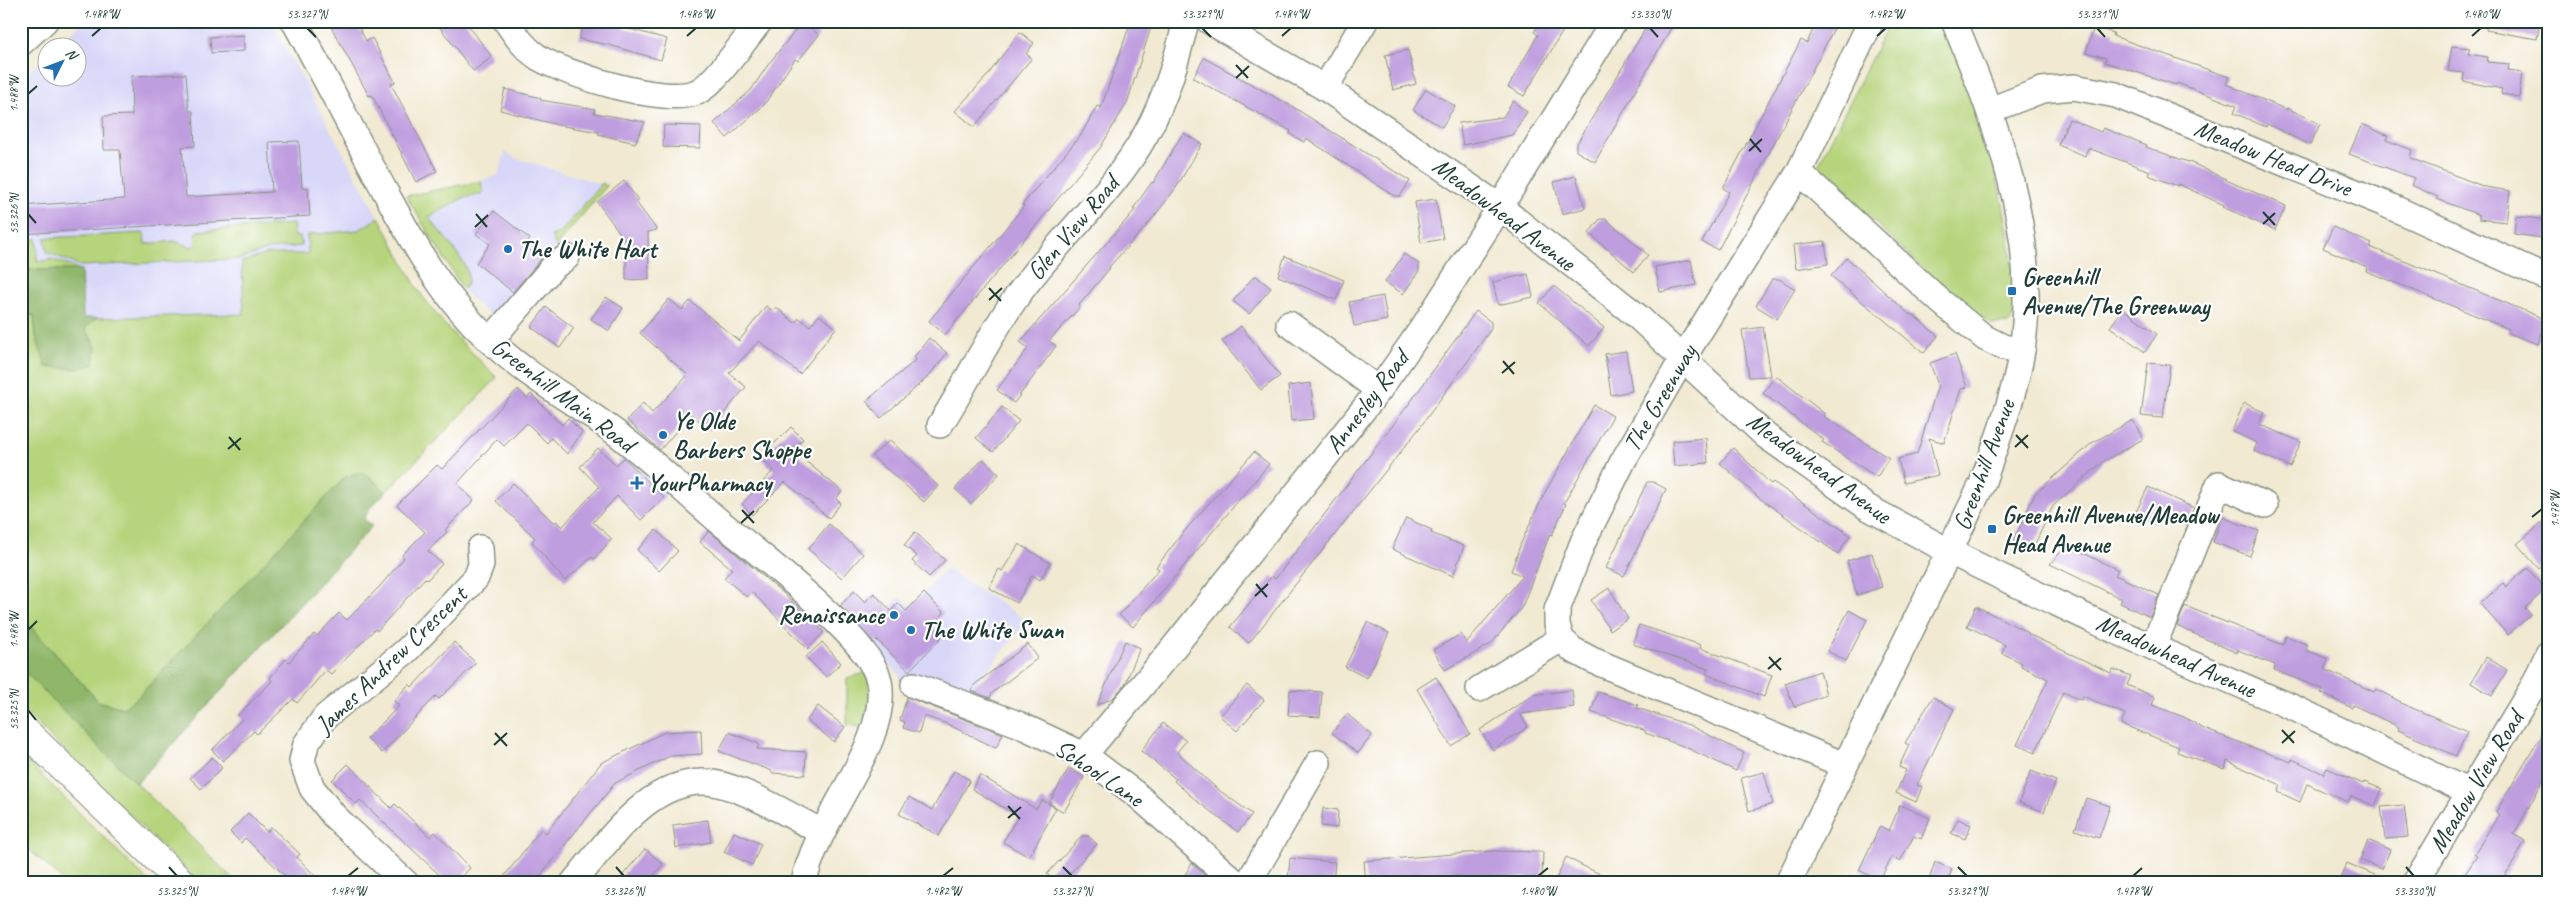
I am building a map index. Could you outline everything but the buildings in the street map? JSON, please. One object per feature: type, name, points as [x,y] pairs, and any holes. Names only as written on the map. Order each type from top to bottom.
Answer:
[{"type":"main road","points":[[21,727],[182,883]]},
{"type":"street","points":[[21,43],[45,21]]},
{"type":"street","name":"Greenhill Main Road","points":[[294,21],[409,237],[438,282],[461,312],[490,341],[531,374],[625,440],[784,575],[839,625],[866,654],[880,682],[880,711],[859,764],[822,832],[807,869],[804,883]]},
{"type":"street","points":[[506,21],[522,45],[539,57],[562,69],[643,92],[683,96],[698,92],[711,81],[760,21]]},
{"type":"street","name":"Glen View Road","points":[[940,425],[971,374],[995,328],[1018,294],[1120,173],[1147,132],[1163,96],[1186,21]]},
{"type":"street","name":"Meadowhead Avenue","points":[[1209,21],[1325,88],[1500,207],[1636,316],[1766,436],[1867,507],[1950,552],[2153,647],[2294,708],[2469,792]]},
{"type":"street","points":[[1325,88],[1365,21]]},
{"type":"street","name":"Annesley Road","points":[[1084,755],[1166,657],[1379,390],[1426,323],[1500,207],[1614,21]]},
{"type":"street","name":"The Greenway","points":[[1561,639],[1557,624],[1557,610],[1583,542],[1623,461],[1683,358],[1799,172],[1871,21]]},
{"type":"street","name":"Greenhill Avenue","points":[[1788,883],[1982,484],[2003,425],[2022,350],[2026,301],[2021,220],[2009,168],[1990,110],[1954,21]]},
{"type":"street","name":"Meadow Head Drive","points":[[1990,110],[2042,90],[2074,87],[2116,95],[2385,204],[2548,278]]},
{"type":"street","points":[[1799,172],[1940,300],[1985,338],[2003,347],[2022,350]]},
{"type":"street","points":[[490,341],[554,267],[567,257]]},
{"type":"street","points":[[1289,324],[1379,390]]},
{"type":"street","points":[[2153,647],[2219,484],[2265,506]]},
{"type":"street","name":"James Andrew Crescent","points":[[406,883],[334,816],[312,788],[302,761],[306,744],[325,718],[406,651],[476,578],[481,565],[480,548]]},
{"type":"street","points":[[1479,689],[1561,639],[1573,650],[1592,660],[1844,765]]},
{"type":"street","name":"Meadow View Road","points":[[2415,883],[2529,693],[2548,654]]},
{"type":"street","name":"School Lane","points":[[914,685],[1018,724],[1084,755],[1130,790],[1236,883]]},
{"type":"street","points":[[1248,883],[1318,763]]},
{"type":"street","points":[[573,883],[642,805],[661,794],[686,785],[713,783],[750,796],[822,832]]},
{"type":"shaded area","points":[[84,21],[271,21],[418,290],[444,324],[497,378],[369,509],[364,519],[372,526],[136,784],[21,668],[21,79],[38,63],[38,88],[88,88],[88,38],[65,38]]},
{"type":"shaded area","points":[[505,152],[516,158],[607,186],[495,319],[466,294],[406,196],[481,181],[499,174]]},
{"type":"shaded area","points":[[628,452],[670,492],[651,510],[611,470]]},
{"type":"shaded area","points":[[946,569],[1028,621],[974,685],[968,699],[904,692],[899,674],[861,637],[900,597],[910,606]]},
{"type":"green space","points":[[1890,21],[1940,21],[1966,81],[1988,144],[2004,207],[2015,298],[2014,310],[2009,323],[1991,324],[1947,293],[1818,166]]},
{"type":"green space","points":[[481,181],[483,194],[463,198],[429,217],[463,263],[468,282],[463,289],[406,196]]},
{"type":"green space","points":[[602,183],[607,186],[556,246],[551,236],[560,233]]},
{"type":"green space","points":[[379,217],[418,290],[444,324],[497,378],[386,492],[368,475],[137,698],[123,708],[98,701],[21,616],[21,314],[34,315],[36,337],[96,347],[85,328],[97,318],[244,314],[242,262],[266,254],[308,254],[307,235],[359,230]]},
{"type":"green space","points":[[293,224],[295,237],[300,236],[302,246],[269,249],[241,259],[80,266],[47,252],[45,238],[144,233],[145,244],[175,241],[191,247],[196,245],[195,236],[198,231]]},
{"type":"green space","points":[[37,239],[37,262],[52,259],[81,270],[21,270],[21,241]]},
{"type":"green space","points":[[21,270],[81,270],[83,318],[97,318],[85,328],[96,348],[94,364],[78,369],[46,367],[36,337],[34,315],[21,314]]},
{"type":"green space","points":[[360,472],[368,475],[386,492],[369,509],[364,519],[372,526],[136,784],[21,668],[21,616],[98,701],[123,708],[137,698],[345,477]]},
{"type":"green space","points":[[21,668],[237,883],[199,883],[21,708]]},
{"type":"green space","points":[[867,672],[871,703],[859,727],[847,725],[847,679]]},
{"type":"green space","points":[[21,755],[150,883],[66,883],[21,842]]},
{"type":"place","name":"The White Hart","points":[[508,249]]},
{"type":"place","name":"Greenhill Avenue/The Greenway","points":[[2012,291]]},
{"type":"place","name":"Ye Olde Barbers Shoppe","points":[[663,435]]},
{"type":"place","name":"YourPharmacy","points":[[637,483]]},
{"type":"place","name":"Greenhill Avenue/Meadow Head Avenue","points":[[1992,529]]},
{"type":"place","name":"Renaissance","points":[[894,615]]},
{"type":"place","name":"The White Swan","points":[[911,630]]}]
